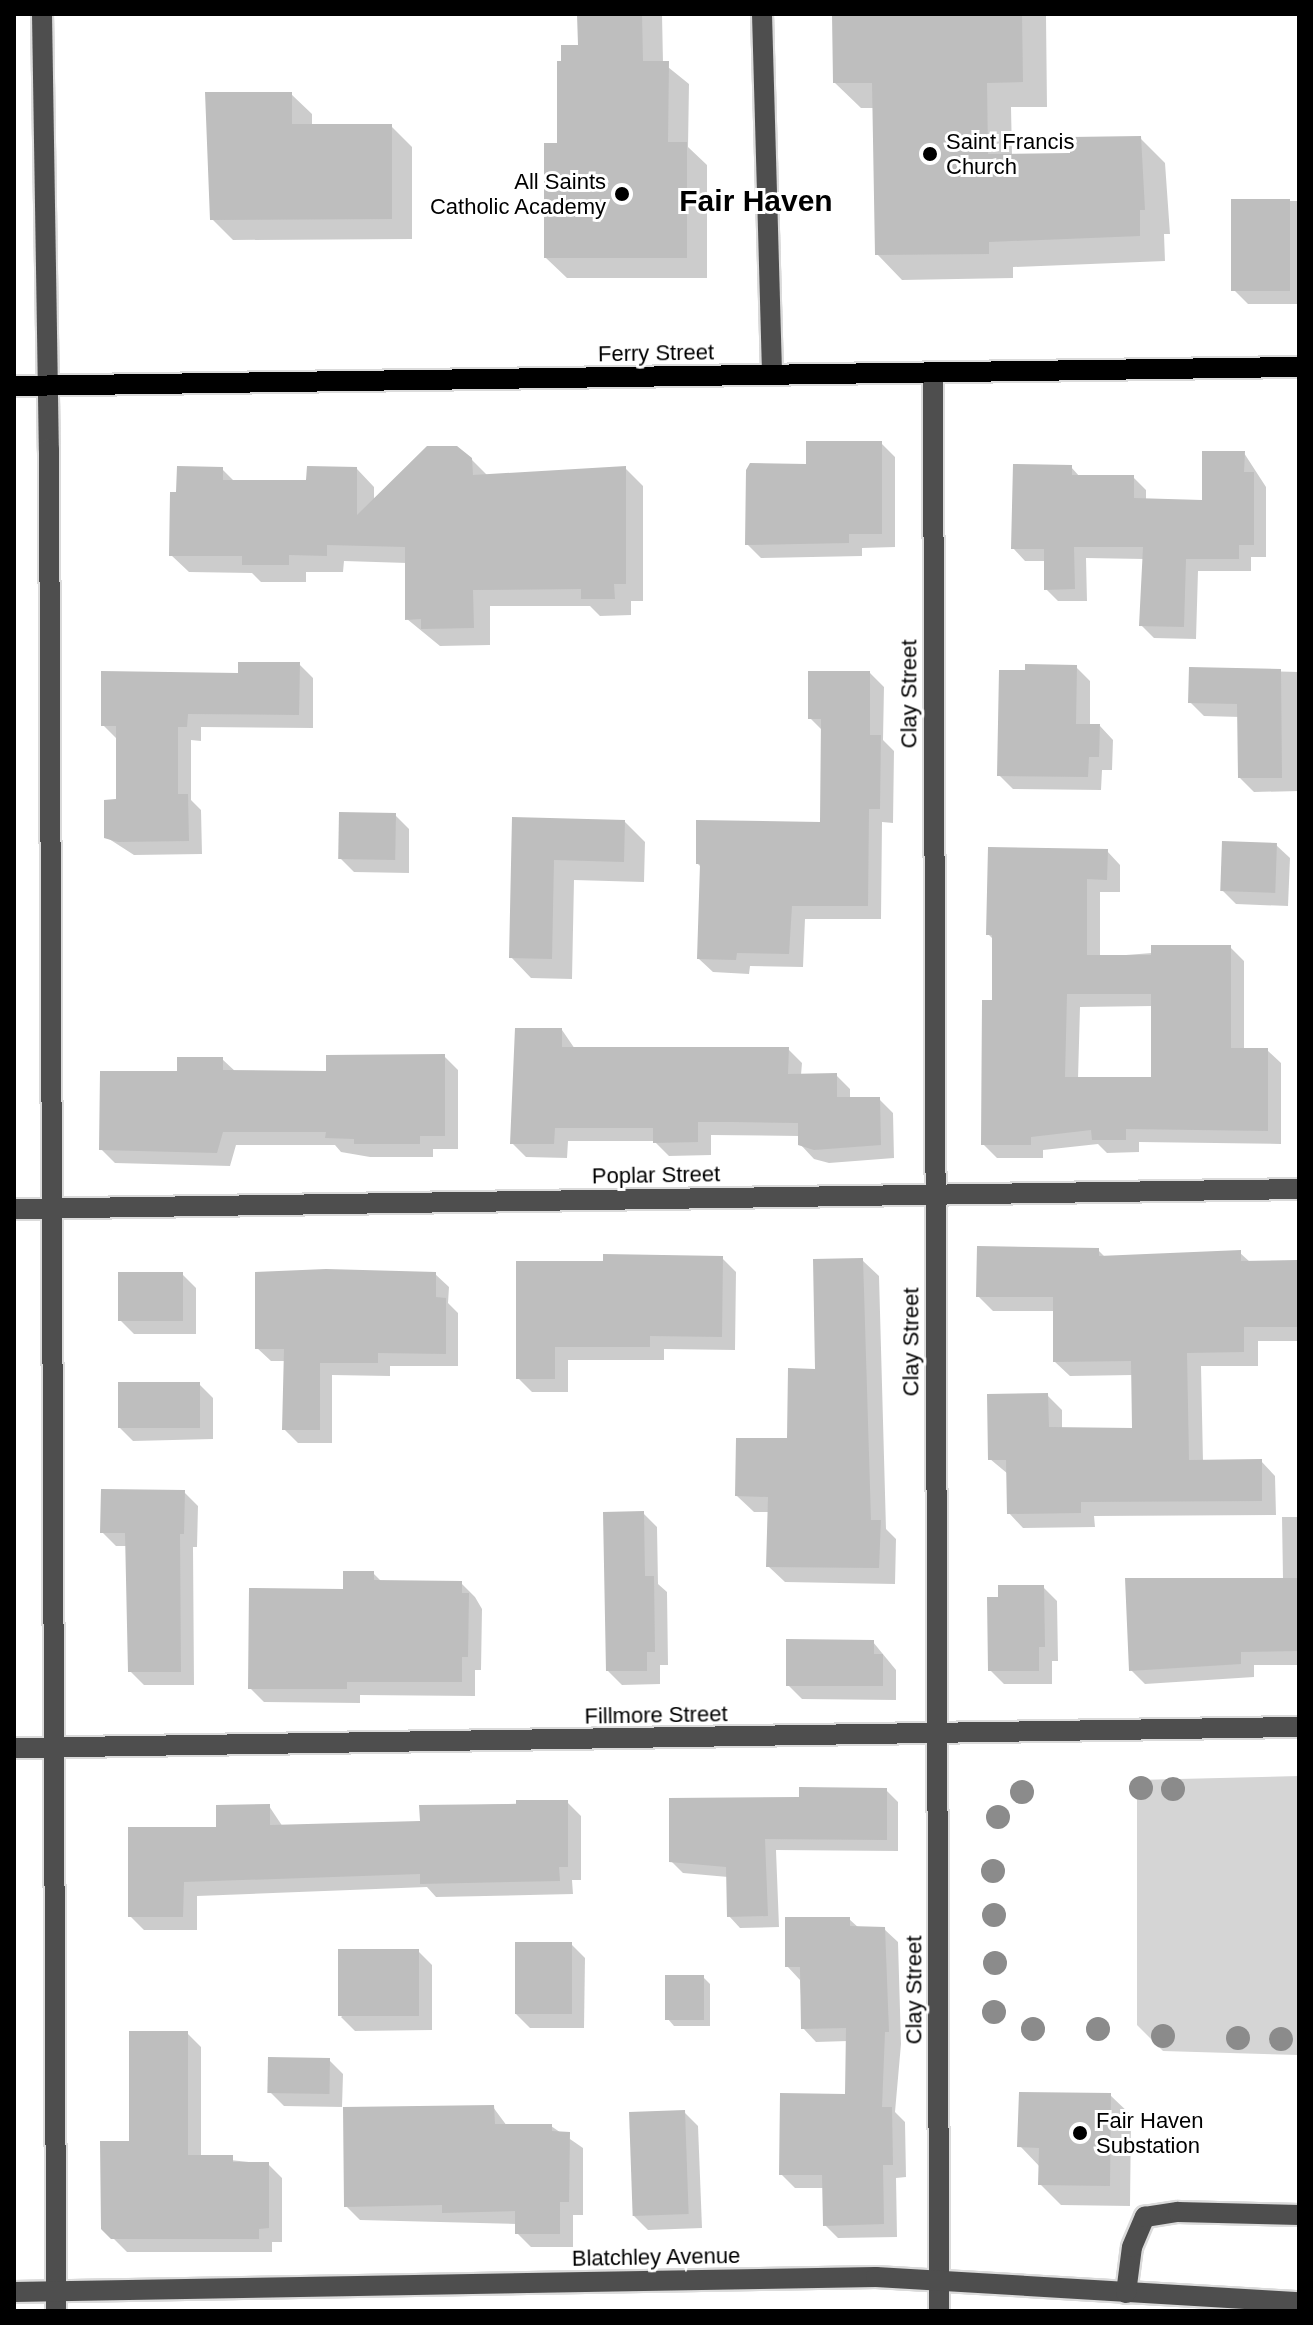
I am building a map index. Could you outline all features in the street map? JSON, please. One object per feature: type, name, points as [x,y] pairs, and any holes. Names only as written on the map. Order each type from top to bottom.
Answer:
[{"type":"main road","name":"Ferry Street","points":[[14,386],[1299,367]]},
{"type":"street","points":[[42,14],[49,385],[56,2302]]},
{"type":"street","points":[[762,14],[772,375]]},
{"type":"street","name":"Clay Street","points":[[933,373],[939,2311]]},
{"type":"street","name":"Poplar Street","points":[[14,1209],[1299,1189]]},
{"type":"street","name":"Fillmore Street","points":[[14,1748],[1299,1727]]},
{"type":"street","points":[[1126,2293],[1132,2247],[1145,2217],[1178,2212],[1299,2215]]},
{"type":"street","name":"Blatchley Avenue","points":[[14,2292],[56,2302],[860,2277],[1126,2293],[1201,2304],[1299,2302]]},
{"type":"shaded area","points":[[1299,1776],[1299,2055],[1163,2051],[1137,2025],[1137,1780]]},
{"type":"building","points":[[577,14],[642,14],[643,61],[669,61],[668,142],[687,142],[687,258],[544,258],[544,143],[557,143],[557,61],[561,61],[561,45],[578,45]]},
{"type":"building","name":"Saint Francis Church","points":[[832,14],[1022,14],[1023,82],[987,83],[988,154],[1070,153],[1070,137],[1141,136],[1145,210],[1140,210],[1140,236],[989,242],[989,254],[875,255],[872,83],[833,83]]},
{"type":"building","points":[[205,92],[292,92],[292,124],[392,124],[392,219],[210,220]]},
{"type":"building","points":[[1231,199],[1290,199],[1290,291],[1231,291]]},
{"type":"building","points":[[806,441],[882,441],[882,534],[849,534],[849,543],[745,545],[746,470],[750,463],[806,464]]},
{"type":"building","points":[[427,446],[457,446],[472,458],[473,475],[626,466],[626,584],[614,584],[615,599],[581,599],[581,589],[473,590],[474,628],[421,629],[421,619],[405,620],[405,547],[327,545],[327,556],[289,555],[289,565],[242,565],[242,556],[169,556],[170,492],[176,492],[177,466],[223,467],[223,480],[306,480],[307,466],[357,467],[357,515]]},
{"type":"building","points":[[1202,451],[1245,451],[1244,472],[1254,472],[1254,545],[1239,545],[1239,559],[1186,559],[1184,627],[1139,626],[1143,547],[1074,547],[1075,589],[1044,590],[1044,549],[1011,549],[1013,464],[1072,465],[1072,475],[1134,475],[1134,498],[1202,500]]},
{"type":"building","points":[[238,662],[300,662],[299,715],[188,714],[187,727],[178,727],[178,794],[188,794],[189,841],[118,842],[104,838],[104,800],[116,799],[116,726],[101,726],[101,671],[238,673]]},
{"type":"building","points":[[1025,664],[1077,665],[1076,724],[1100,724],[1099,757],[1089,757],[1088,777],[997,776],[999,670],[1025,670]]},
{"type":"building","points":[[1189,667],[1281,669],[1282,778],[1238,778],[1237,704],[1188,703]]},
{"type":"building","points":[[808,671],[870,671],[870,735],[881,735],[880,809],[869,809],[868,906],[792,906],[789,954],[737,953],[736,960],[697,959],[700,864],[696,864],[696,820],[820,822],[821,719],[808,719]]},
{"type":"building","points":[[339,812],[396,813],[395,860],[338,859]]},
{"type":"building","points":[[512,817],[625,820],[624,862],[554,860],[552,959],[509,958]]},
{"type":"building","points":[[1222,841],[1277,843],[1275,893],[1220,891]]},
{"type":"building","points":[[988,847],[1108,849],[1107,880],[1087,879],[1087,955],[1151,955],[1151,945],[1231,945],[1231,1048],[1268,1048],[1268,1131],[1126,1129],[1126,1140],[1092,1140],[1091,1130],[1031,1137],[1031,1145],[981,1145],[982,1000],[992,1000],[992,935],[986,935]],"holes":[[[1067,994],[1151,994],[1151,1077],[1065,1077]]]},
{"type":"building","points":[[515,1028],[562,1028],[562,1047],[789,1047],[788,1074],[837,1073],[837,1097],[880,1097],[881,1145],[814,1150],[798,1145],[798,1123],[731,1122],[698,1122],[698,1142],[653,1143],[653,1128],[555,1128],[554,1144],[510,1144]]},
{"type":"building","points":[[445,1054],[445,1136],[420,1136],[420,1144],[354,1144],[354,1139],[325,1138],[326,1132],[223,1132],[217,1153],[99,1150],[100,1071],[177,1071],[177,1057],[223,1057],[223,1070],[326,1071],[326,1055]]},
{"type":"building","points":[[977,1246],[1099,1248],[1099,1256],[1241,1250],[1241,1261],[1298,1260],[1299,1327],[1244,1327],[1244,1352],[1187,1353],[1189,1460],[1262,1459],[1262,1501],[1081,1502],[1081,1513],[1007,1514],[1006,1460],[988,1460],[987,1394],[1048,1393],[1049,1427],[1132,1428],[1131,1361],[1053,1362],[1053,1297],[976,1297]]},
{"type":"building","points":[[603,1254],[723,1256],[722,1337],[650,1336],[650,1347],[555,1347],[555,1379],[516,1379],[516,1261],[603,1261]]},
{"type":"building","points":[[863,1258],[871,1520],[881,1520],[879,1568],[766,1567],[768,1497],[735,1496],[736,1438],[787,1438],[788,1368],[815,1369],[813,1259]]},
{"type":"building","points":[[326,1269],[436,1272],[436,1297],[446,1298],[446,1354],[378,1353],[378,1363],[320,1363],[320,1430],[282,1430],[284,1349],[255,1349],[255,1272]]},
{"type":"building","points":[[118,1272],[183,1272],[183,1321],[118,1321]]},
{"type":"building","points":[[118,1382],[200,1382],[200,1428],[118,1428]]},
{"type":"building","points":[[101,1489],[185,1490],[184,1534],[180,1534],[181,1672],[128,1672],[125,1533],[100,1533]]},
{"type":"building","points":[[644,1511],[645,1576],[654,1576],[655,1652],[647,1652],[647,1671],[606,1671],[603,1512]]},
{"type":"building","points":[[343,1571],[374,1571],[374,1580],[462,1581],[462,1593],[469,1593],[468,1657],[462,1657],[462,1682],[347,1682],[347,1689],[248,1689],[249,1588],[343,1589]]},
{"type":"building","points":[[1125,1578],[1299,1578],[1299,1651],[1241,1652],[1241,1664],[1129,1671]]},
{"type":"building","points":[[998,1585],[1044,1585],[1045,1647],[1039,1647],[1039,1671],[988,1671],[987,1597],[998,1597]]},
{"type":"building","points":[[786,1639],[874,1640],[874,1654],[883,1654],[883,1686],[786,1686]]},
{"type":"building","points":[[799,1787],[887,1788],[887,1840],[765,1839],[768,1916],[727,1917],[726,1867],[669,1862],[669,1798],[799,1797]]},
{"type":"building","points":[[516,1800],[568,1800],[568,1867],[559,1867],[560,1881],[420,1884],[420,1874],[184,1882],[183,1917],[128,1917],[128,1827],[216,1827],[216,1805],[270,1804],[270,1825],[420,1821],[419,1805],[516,1804]]},
{"type":"building","points":[[785,1917],[850,1917],[850,1926],[885,1927],[889,2032],[885,2032],[882,2107],[892,2107],[893,2165],[883,2165],[884,2224],[823,2226],[822,2175],[779,2175],[780,2093],[845,2094],[846,2028],[801,2029],[800,1967],[785,1967]]},
{"type":"building","points":[[515,1942],[572,1942],[572,2014],[515,2014]]},
{"type":"building","points":[[338,1949],[419,1949],[419,2016],[338,2016]]},
{"type":"building","points":[[665,1975],[704,1975],[704,2020],[665,2020]]},
{"type":"building","points":[[129,2031],[188,2031],[188,2155],[233,2155],[233,2162],[269,2162],[269,2228],[259,2229],[259,2239],[111,2239],[101,2229],[100,2141],[129,2141]]},
{"type":"building","points":[[268,2057],[330,2058],[329,2094],[267,2093]]},
{"type":"building","points":[[1019,2092],[1111,2093],[1110,2186],[1038,2185],[1039,2148],[1017,2147]]},
{"type":"building","points":[[494,2105],[495,2124],[552,2124],[552,2131],[570,2132],[569,2202],[560,2202],[560,2234],[515,2234],[515,2211],[442,2213],[442,2205],[344,2207],[343,2107]]},
{"type":"building","points":[[685,2110],[689,2214],[633,2216],[629,2112]]},
{"type":"place","name":"Saint Francis Church","points":[[930,154]]},
{"type":"place","name":"All Saints Catholic Academy","points":[[622,194]]},
{"type":"place","name":"Fair Haven Substation","points":[[1080,2133]]},
{"type":"district","name":"Fair Haven","points":[[756,201]]}]
